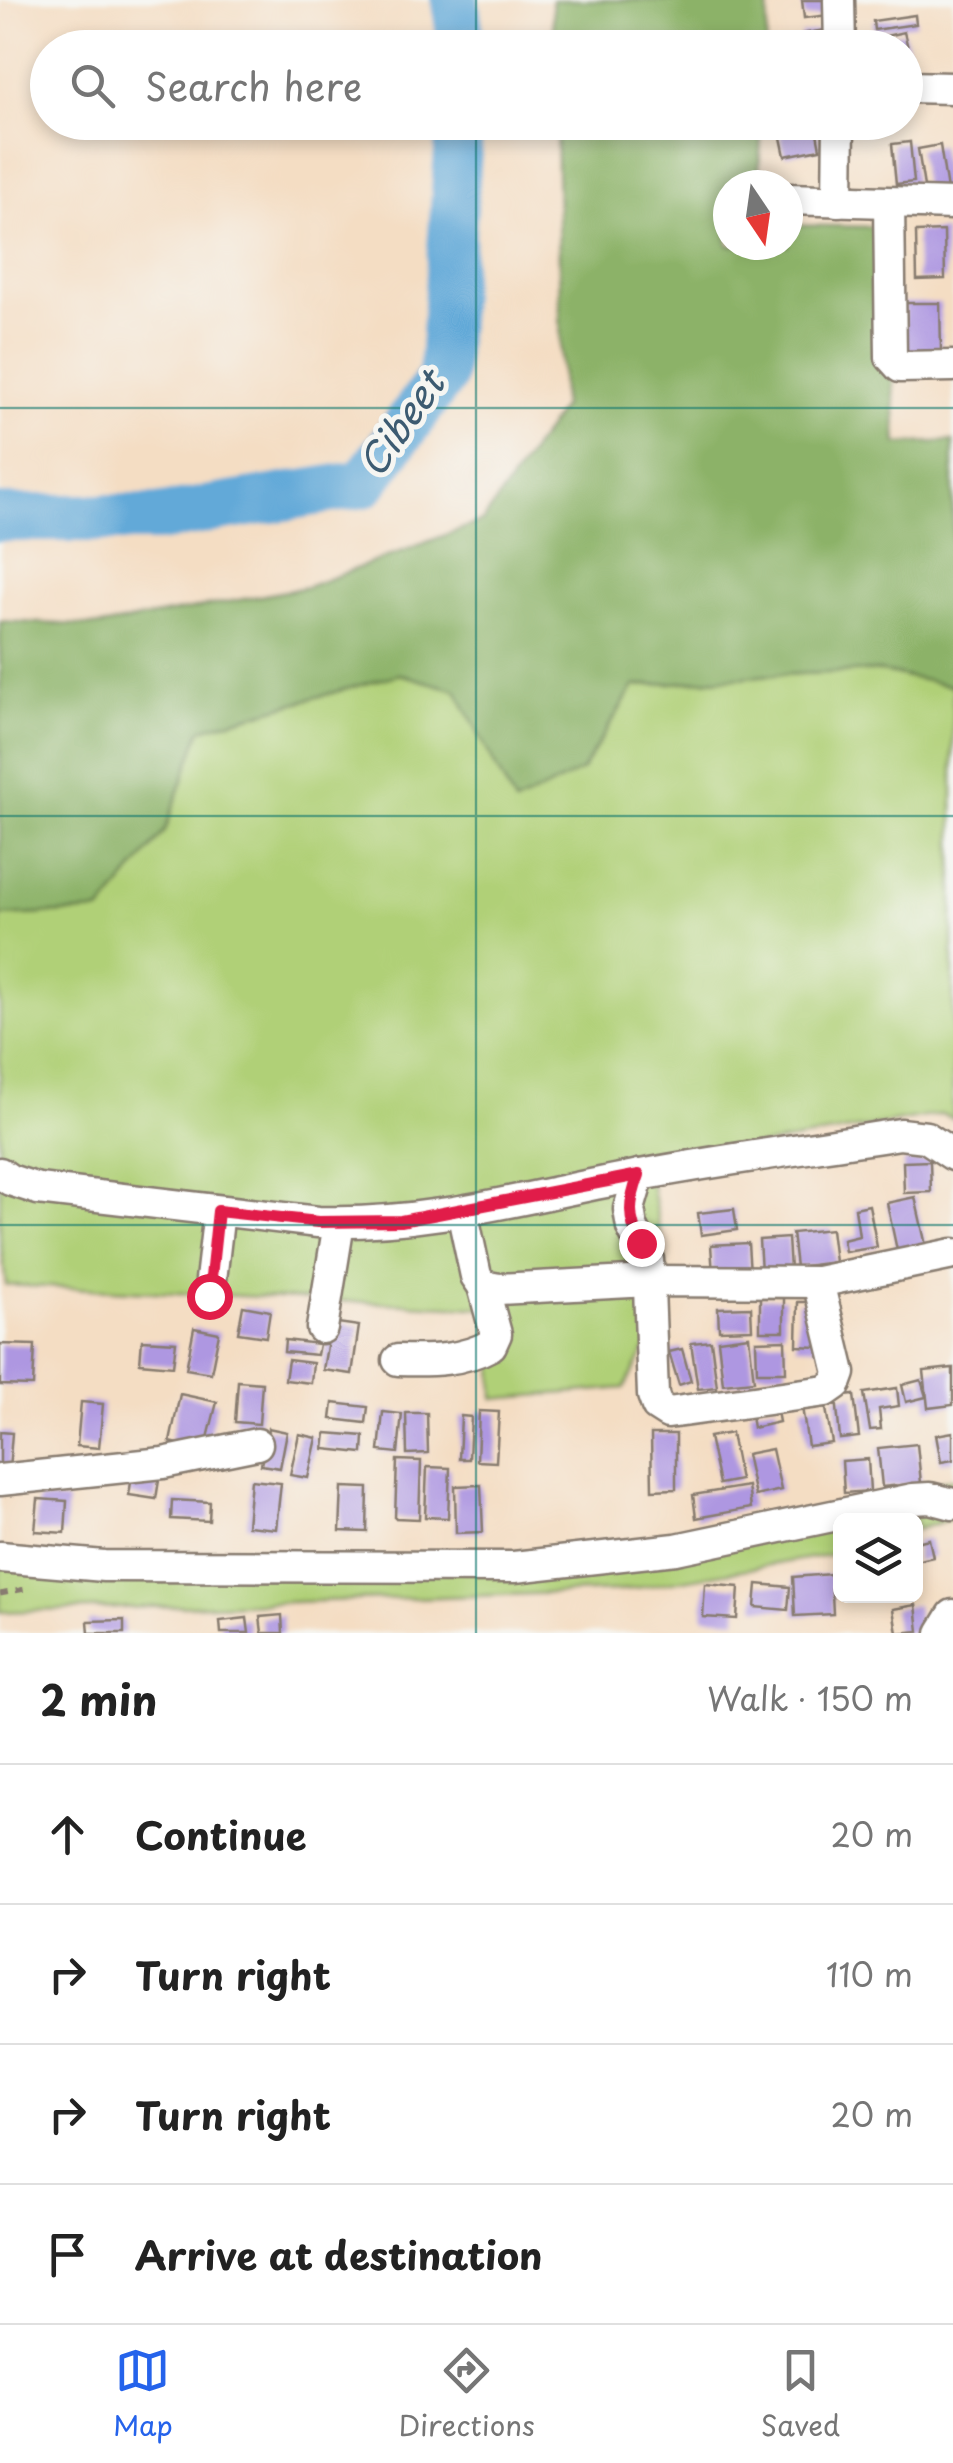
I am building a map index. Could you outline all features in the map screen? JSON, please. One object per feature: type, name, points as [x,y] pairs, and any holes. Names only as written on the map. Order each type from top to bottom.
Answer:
[{"type":"street","points":[[839,0],[840,30]]},
{"type":"street","points":[[923,87],[953,88]]},
{"type":"street","points":[[838,201],[839,140]]},
{"type":"street","points":[[803,200],[953,204]]},
{"type":"street","points":[[889,202],[891,357],[900,367],[953,366]]},
{"type":"street","points":[[0,1173],[38,1189],[339,1223],[401,1221],[639,1175],[900,1134],[926,1137],[953,1156]]},
{"type":"street","points":[[639,1175],[629,1209],[632,1228],[648,1260],[653,1395],[657,1406],[668,1413],[826,1391],[836,1384],[840,1373],[818,1282]]},
{"type":"street","points":[[209,1296],[218,1211]]},
{"type":"street","points":[[398,1360],[436,1362],[474,1355],[492,1345],[496,1334],[476,1276],[462,1211]]},
{"type":"street","points":[[322,1328],[339,1223]]},
{"type":"street","points":[[482,1286],[499,1289],[649,1280],[818,1282],[953,1254]]},
{"type":"street","points":[[0,1480],[162,1463],[258,1444]]},
{"type":"street","points":[[0,1557],[104,1566],[514,1567],[676,1549],[914,1499],[930,1498],[953,1504]]},
{"type":"green space","points":[[552,0],[769,0],[767,30],[553,30]]},
{"type":"green space","points":[[556,140],[761,140],[759,170],[713,170],[713,260],[803,260],[803,225],[884,227],[897,444],[953,441],[953,686],[878,671],[634,686],[582,770],[515,804],[456,690],[400,674],[201,729],[165,831],[101,911],[0,916],[0,621],[101,626],[307,587],[483,521],[562,407]]},
{"type":"green space","points":[[878,671],[953,686],[953,1119],[942,1114],[648,1165],[672,1302],[624,1388],[494,1399],[492,1308],[6,1285],[0,1238],[0,916],[101,911],[165,831],[201,729],[400,674],[456,689],[582,770],[634,686]]},
{"type":"green space","points":[[953,1478],[953,1518],[923,1528],[923,1513],[833,1513],[833,1554],[619,1591],[0,1612],[0,1564],[408,1558],[697,1542]]},
{"type":"building","points":[[802,0],[828,0],[829,15],[804,18]]},
{"type":"building","points":[[915,15],[916,24],[874,30],[873,21]]},
{"type":"building","points":[[782,140],[818,140],[820,149],[785,156]]},
{"type":"building","points":[[910,142],[914,182],[896,184],[892,144]]},
{"type":"building","points":[[940,145],[947,190],[925,193],[918,149]]},
{"type":"building","points":[[944,231],[945,279],[917,280],[916,232]]},
{"type":"building","points":[[904,303],[940,303],[941,351],[904,352]]},
{"type":"building","points":[[930,1161],[931,1192],[904,1193],[903,1162]]},
{"type":"building","points":[[915,1197],[927,1250],[898,1255],[887,1203]]},
{"type":"building","points":[[869,1205],[877,1247],[845,1252],[843,1240],[859,1236],[855,1208]]},
{"type":"building","points":[[734,1209],[737,1230],[701,1235],[698,1213]]},
{"type":"building","points":[[831,1229],[835,1262],[796,1267],[792,1233]]},
{"type":"building","points":[[788,1238],[790,1269],[761,1271],[759,1240]]},
{"type":"building","points":[[748,1243],[750,1273],[713,1275],[711,1245]]},
{"type":"building","points":[[760,1298],[784,1298],[784,1331],[760,1331]]},
{"type":"building","points":[[798,1302],[819,1302],[818,1347],[797,1346]]},
{"type":"building","points":[[243,1306],[270,1311],[266,1337],[238,1333]]},
{"type":"building","points":[[751,1307],[752,1329],[719,1330],[718,1308]]},
{"type":"building","points":[[331,1322],[359,1326],[352,1374],[323,1370]]},
{"type":"building","points":[[194,1328],[219,1333],[211,1373],[186,1369]]},
{"type":"building","points":[[749,1336],[754,1381],[723,1384],[718,1340]]},
{"type":"building","points":[[142,1340],[176,1342],[173,1366],[140,1363]]},
{"type":"building","points":[[285,1340],[319,1344],[317,1355],[284,1352]]},
{"type":"building","points":[[785,1340],[786,1372],[757,1372],[756,1341]]},
{"type":"building","points":[[711,1341],[717,1387],[698,1389],[691,1343]]},
{"type":"building","points":[[0,1344],[35,1345],[33,1386],[0,1385]]},
{"type":"building","points":[[682,1349],[691,1381],[679,1385],[669,1352]]},
{"type":"building","points":[[288,1360],[313,1363],[311,1383],[285,1380]]},
{"type":"building","points":[[953,1368],[953,1405],[928,1408],[924,1371]]},
{"type":"building","points":[[921,1380],[926,1397],[906,1402],[902,1385]]},
{"type":"building","points":[[238,1381],[262,1383],[259,1424],[235,1422]]},
{"type":"building","points":[[897,1388],[899,1406],[879,1409],[881,1429],[870,1430],[864,1393]]},
{"type":"building","points":[[180,1394],[217,1402],[205,1450],[170,1442]]},
{"type":"building","points":[[854,1395],[859,1437],[840,1439],[836,1397]]},
{"type":"building","points":[[81,1402],[103,1404],[99,1448],[77,1446]]},
{"type":"building","points":[[333,1403],[368,1407],[366,1423],[331,1419]]},
{"type":"building","points":[[825,1403],[832,1443],[808,1446],[802,1407]]},
{"type":"building","points":[[776,1406],[779,1422],[753,1428],[750,1410]]},
{"type":"building","points":[[479,1411],[499,1412],[496,1462],[477,1461]]},
{"type":"building","points":[[383,1412],[402,1414],[398,1453],[379,1451]]},
{"type":"building","points":[[406,1413],[427,1413],[428,1453],[407,1454]]},
{"type":"building","points":[[461,1416],[471,1417],[469,1459],[459,1459]]},
{"type":"building","points":[[268,1428],[287,1432],[280,1468],[261,1465]]},
{"type":"building","points":[[0,1432],[12,1433],[9,1470],[0,1469]]},
{"type":"building","points":[[953,1432],[953,1460],[941,1462],[936,1435]]},
{"type":"building","points":[[326,1433],[364,1436],[363,1453],[324,1449]]},
{"type":"building","points":[[731,1433],[740,1480],[719,1484],[709,1437]]},
{"type":"building","points":[[299,1434],[317,1438],[308,1478],[290,1475]]},
{"type":"building","points":[[651,1434],[676,1434],[676,1489],[652,1490]]},
{"type":"building","points":[[917,1444],[921,1483],[882,1487],[878,1448]]},
{"type":"building","points":[[772,1449],[781,1490],[755,1496],[746,1454]]},
{"type":"building","points":[[868,1459],[870,1491],[844,1493],[842,1461]]},
{"type":"building","points":[[397,1460],[421,1461],[419,1519],[395,1518]]},
{"type":"building","points":[[427,1467],[450,1468],[448,1518],[425,1517]]},
{"type":"building","points":[[132,1476],[159,1480],[156,1499],[129,1495]]},
{"type":"building","points":[[251,1480],[281,1483],[276,1529],[247,1526]]},
{"type":"building","points":[[481,1485],[483,1532],[456,1533],[455,1486]]},
{"type":"building","points":[[748,1486],[751,1508],[696,1518],[693,1495]]},
{"type":"building","points":[[342,1487],[368,1488],[367,1532],[340,1531]]},
{"type":"building","points":[[38,1499],[67,1501],[65,1533],[35,1531]]},
{"type":"building","points":[[172,1500],[210,1502],[209,1521],[171,1519]]},
{"type":"building","points":[[929,1539],[933,1557],[923,1559],[923,1540]]},
{"type":"building","points":[[831,1574],[833,1614],[795,1616],[793,1577]]},
{"type":"building","points":[[705,1584],[739,1587],[737,1619],[703,1617]]},
{"type":"building","points":[[757,1584],[790,1587],[788,1610],[755,1607]]},
{"type":"building","points":[[916,1605],[919,1631],[897,1633],[893,1609]]},
{"type":"building","points":[[282,1615],[283,1633],[262,1633],[260,1617]]},
{"type":"building","points":[[247,1618],[249,1633],[221,1633],[220,1621]]},
{"type":"building","points":[[124,1620],[124,1633],[89,1633],[88,1621]]},
{"type":"waterway","name":"Cibeet","points":[[455,0],[459,30]]},
{"type":"waterway","name":"Cibeet","points":[[0,518],[157,518],[363,484],[442,377],[459,140]]},
{"type":"route","points":[[209,1296],[218,1211],[318,1222],[401,1221],[639,1175],[629,1209],[632,1228],[641,1243]]}]
